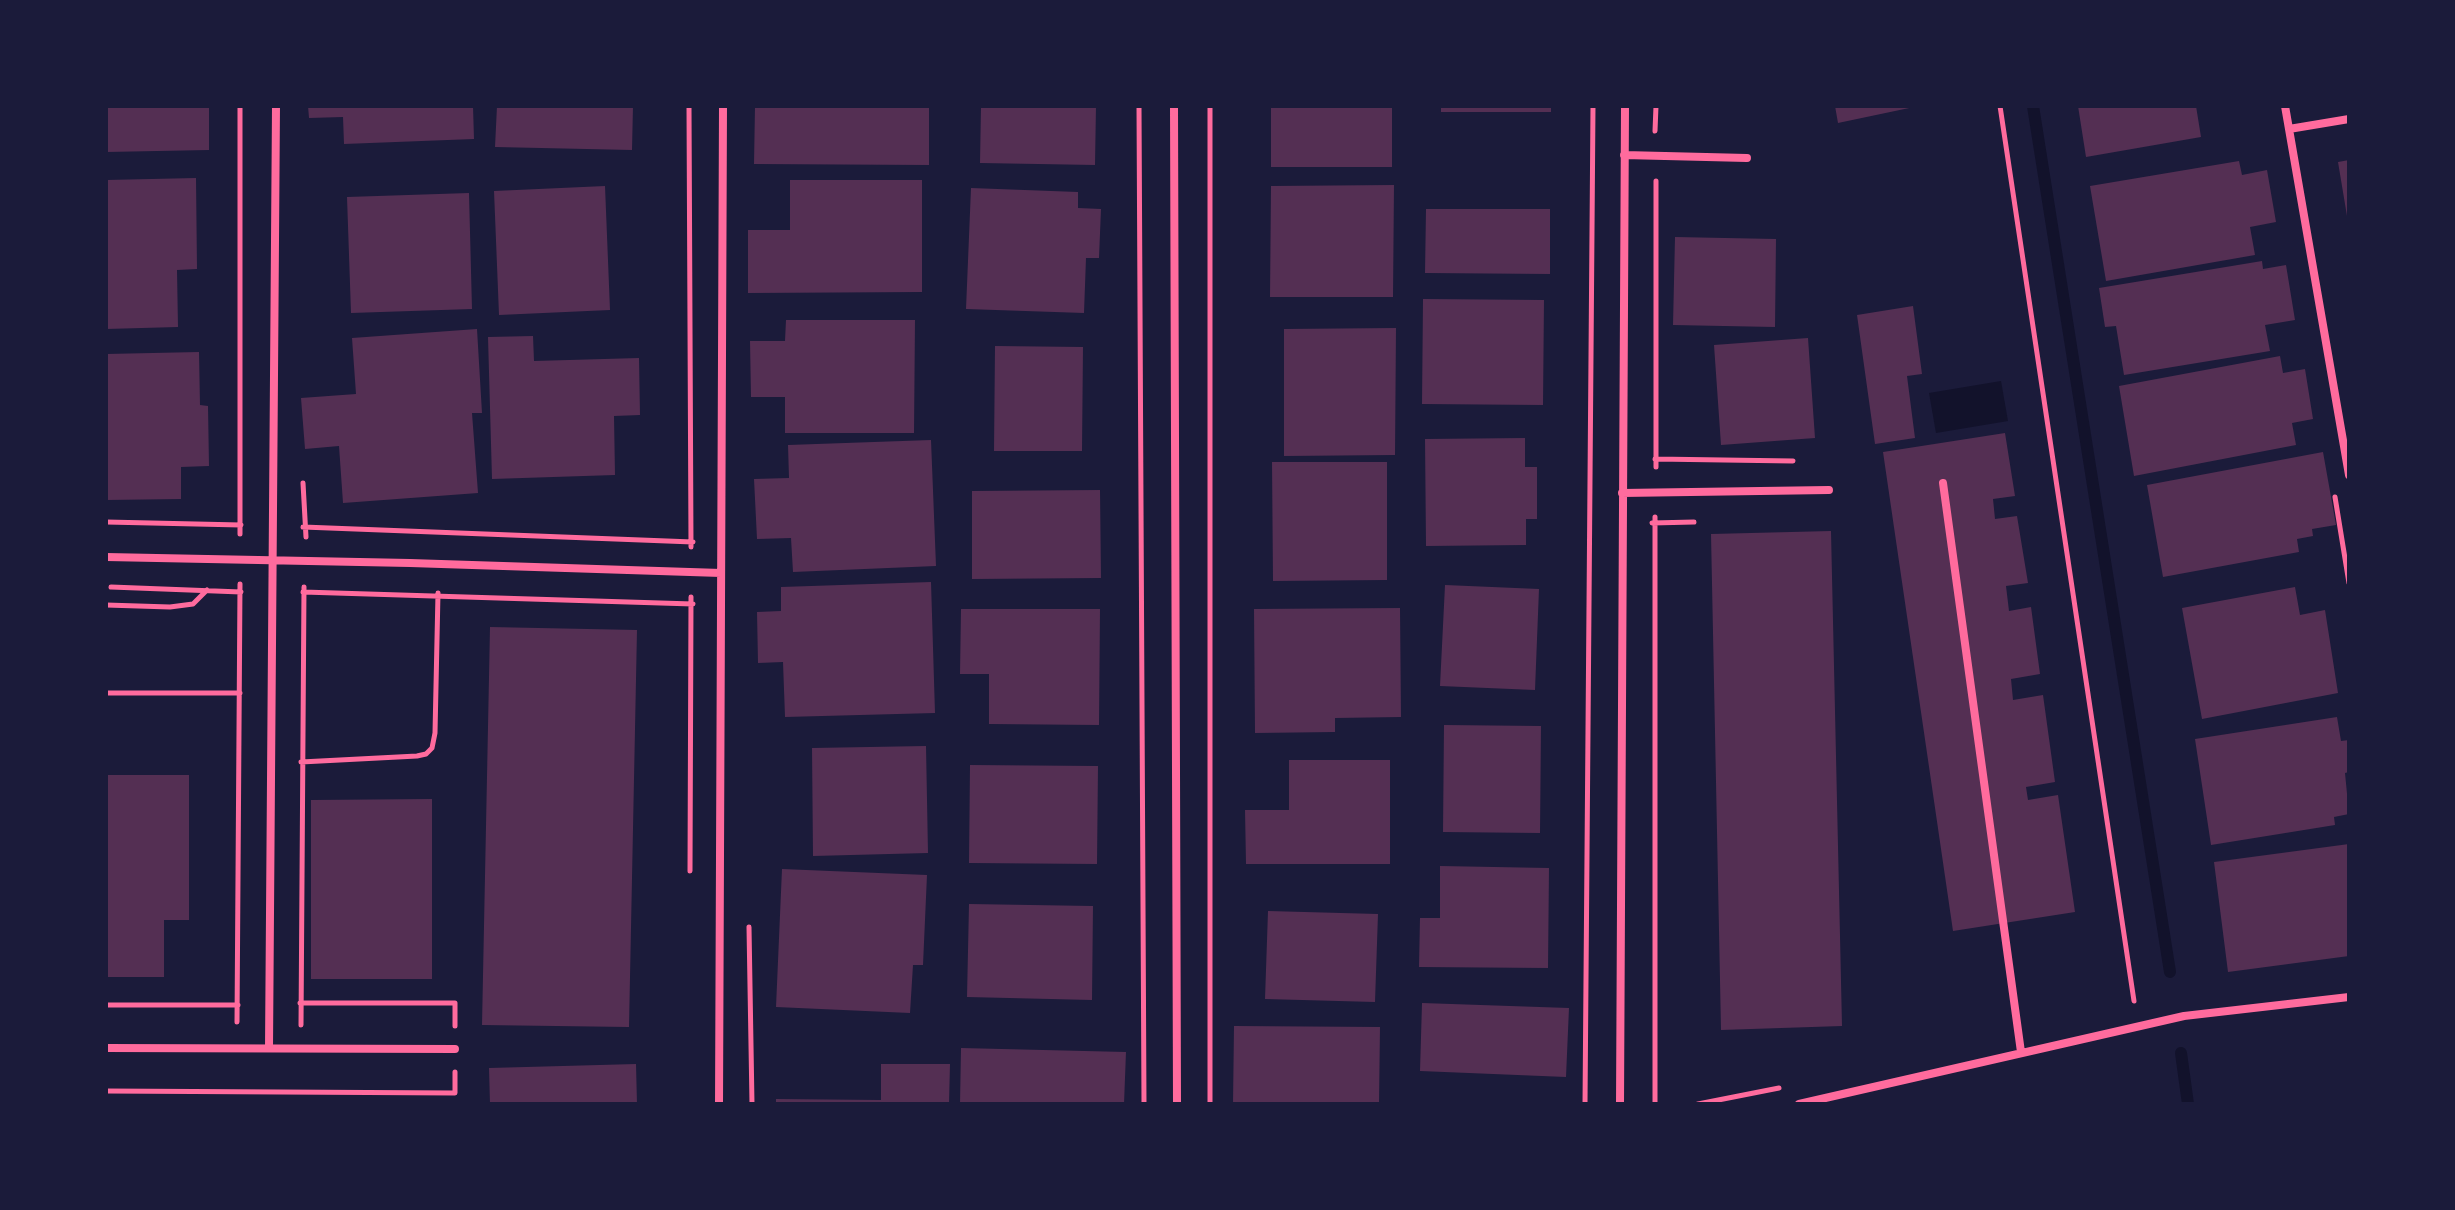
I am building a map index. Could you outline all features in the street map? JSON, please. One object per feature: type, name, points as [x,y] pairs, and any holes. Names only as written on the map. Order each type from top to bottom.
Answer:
[{"type":"street","points":[[269,1047],[276,106]]},
{"type":"street","points":[[719,1104],[723,106]]},
{"type":"street","points":[[1174,106],[1177,1104]]},
{"type":"street","points":[[1620,1104],[1625,106]]},
{"type":"street","points":[[2285,106],[2349,475]]},
{"type":"street","points":[[2289,129],[2349,119]]},
{"type":"street","points":[[1624,155],[1747,158]]},
{"type":"street","points":[[1943,483],[2021,1052]]},
{"type":"street","points":[[1622,493],[1829,490]]},
{"type":"street","points":[[106,557],[721,573]]},
{"type":"street","points":[[1799,1104],[2184,1016],[2349,997]]},
{"type":"street","points":[[106,1048],[455,1049]]},
{"type":"path","points":[[689,106],[690,885]]},
{"type":"path","points":[[1139,106],[1144,1104]]},
{"type":"path","points":[[1210,106],[1210,1104]]},
{"type":"path","points":[[1585,1104],[1593,106]]},
{"type":"path","points":[[1655,1104],[1656,106]]},
{"type":"path","points":[[2000,106],[2141,1025]]},
{"type":"path","points":[[106,522],[722,543]]},
{"type":"path","points":[[106,605],[170,607],[193,604],[240,560]]},
{"type":"path","points":[[303,762],[417,756],[426,754],[432,748],[435,733],[438,564]]},
{"type":"path","points":[[106,586],[722,604]]},
{"type":"path","points":[[106,693],[273,693]]},
{"type":"path","points":[[106,1005],[455,1003],[455,1093],[106,1091]]},
{"type":"shaded area","points":[[2001,381],[2008,421],[1936,433],[1929,393]]},
{"type":"building","points":[[106,106],[209,106],[209,150],[106,152]]},
{"type":"building","points":[[308,106],[473,106],[474,139],[344,144],[343,117],[309,118]]},
{"type":"building","points":[[497,106],[633,106],[632,150],[495,147]]},
{"type":"building","points":[[755,106],[929,106],[929,165],[754,164]]},
{"type":"building","points":[[981,106],[1096,106],[1095,165],[980,163]]},
{"type":"building","points":[[1271,106],[1392,106],[1392,167],[1271,167]]},
{"type":"building","points":[[1441,106],[1551,106],[1551,112],[1441,112]]},
{"type":"building","points":[[1835,106],[1914,106],[1914,107],[1838,123]]},
{"type":"building","points":[[2078,106],[2196,106],[2201,137],[2086,157]]},
{"type":"building","points":[[2349,160],[2349,216],[2347,216],[2338,162]]},
{"type":"building","points":[[2239,161],[2242,175],[2267,170],[2276,222],[2250,227],[2255,255],[2106,281],[2090,186]]},
{"type":"building","points":[[196,178],[197,269],[177,270],[178,327],[106,329],[106,180]]},
{"type":"building","points":[[790,180],[922,180],[922,292],[748,293],[748,230],[790,230]]},
{"type":"building","points":[[1394,185],[1393,297],[1270,297],[1271,186]]},
{"type":"building","points":[[605,186],[610,310],[499,315],[494,191]]},
{"type":"building","points":[[971,188],[1078,192],[1078,208],[1101,209],[1099,258],[1086,258],[1084,313],[966,309]]},
{"type":"building","points":[[469,193],[472,309],[351,313],[347,197]]},
{"type":"building","points":[[1426,209],[1550,209],[1550,274],[1425,273]]},
{"type":"building","points":[[1675,237],[1776,239],[1775,327],[1673,325]]},
{"type":"building","points":[[2262,261],[2263,269],[2286,265],[2295,320],[2265,325],[2270,351],[2124,375],[2116,326],[2105,327],[2099,288]]},
{"type":"building","points":[[1423,299],[1544,300],[1543,405],[1422,404]]},
{"type":"building","points":[[1913,306],[1922,374],[1907,376],[1915,438],[1875,444],[1857,315]]},
{"type":"building","points":[[786,320],[915,320],[914,433],[785,433],[785,397],[751,397],[750,341],[785,341]]},
{"type":"building","points":[[1396,328],[1395,455],[1284,456],[1284,329]]},
{"type":"building","points":[[477,329],[482,413],[472,413],[478,493],[343,503],[339,446],[305,449],[301,398],[356,394],[352,338]]},
{"type":"building","points":[[533,336],[534,361],[639,358],[640,415],[614,416],[615,475],[492,479],[488,337]]},
{"type":"building","points":[[1808,338],[1815,438],[1721,445],[1714,345]]},
{"type":"building","points":[[995,346],[1083,347],[1082,451],[994,451]]},
{"type":"building","points":[[199,352],[200,405],[208,406],[209,466],[181,467],[181,499],[106,500],[106,354]]},
{"type":"building","points":[[2280,356],[2283,373],[2305,369],[2313,419],[2292,423],[2296,445],[2134,476],[2119,386]]},
{"type":"building","points":[[2005,433],[2015,496],[1993,499],[1995,519],[2017,516],[2028,583],[2006,586],[2009,611],[2031,607],[2040,674],[2011,679],[2013,700],[2043,695],[2055,782],[2026,787],[2028,800],[2058,795],[2075,912],[1953,931],[1883,452]]},
{"type":"building","points":[[1525,438],[1525,467],[1537,467],[1537,519],[1526,519],[1526,545],[1426,546],[1425,439]]},
{"type":"building","points":[[931,440],[936,566],[793,572],[791,538],[757,539],[754,479],[789,478],[788,445]]},
{"type":"building","points":[[2323,452],[2336,525],[2312,529],[2313,536],[2297,539],[2299,552],[2163,577],[2147,485]]},
{"type":"building","points":[[1272,462],[1387,462],[1387,580],[1273,581]]},
{"type":"building","points":[[1100,490],[1101,578],[972,579],[972,491]]},
{"type":"building","points":[[1831,531],[1842,1026],[1721,1030],[1711,534]]},
{"type":"building","points":[[931,582],[935,713],[785,717],[783,662],[758,663],[757,612],[781,611],[781,587]]},
{"type":"building","points":[[1445,585],[1539,589],[1535,690],[1440,686]]},
{"type":"building","points":[[2295,587],[2300,615],[2325,610],[2338,693],[2202,719],[2182,608]]},
{"type":"building","points":[[1400,608],[1401,717],[1335,718],[1335,732],[1255,733],[1254,609]]},
{"type":"building","points":[[961,609],[1100,609],[1099,725],[989,724],[989,674],[960,674]]},
{"type":"building","points":[[490,627],[637,630],[629,1027],[482,1025]]},
{"type":"building","points":[[2337,717],[2341,741],[2349,740],[2349,772],[2345,773],[2349,814],[2334,817],[2335,825],[2211,845],[2195,739]]},
{"type":"building","points":[[1444,725],[1541,726],[1540,833],[1443,832]]},
{"type":"building","points":[[926,746],[928,853],[813,856],[812,748]]},
{"type":"building","points":[[1289,760],[1390,760],[1390,864],[1246,864],[1245,810],[1289,810]]},
{"type":"building","points":[[970,765],[1098,766],[1097,864],[969,863]]},
{"type":"building","points":[[106,775],[189,775],[189,920],[164,920],[164,977],[106,977]]},
{"type":"building","points":[[432,799],[432,979],[311,979],[311,800]]},
{"type":"building","points":[[2349,844],[2349,956],[2228,972],[2214,862]]},
{"type":"building","points":[[1440,866],[1549,868],[1548,968],[1419,967],[1420,918],[1440,918]]},
{"type":"building","points":[[782,869],[927,875],[923,965],[913,965],[910,1013],[776,1007]]},
{"type":"building","points":[[969,904],[1093,906],[1092,1000],[967,997]]},
{"type":"building","points":[[1268,911],[1378,914],[1375,1002],[1265,999]]},
{"type":"building","points":[[1422,1003],[1569,1008],[1566,1077],[1420,1071]]},
{"type":"building","points":[[1234,1026],[1380,1027],[1379,1104],[1233,1104]]},
{"type":"building","points":[[961,1048],[1126,1052],[1124,1104],[960,1104]]},
{"type":"building","points":[[636,1064],[637,1104],[490,1104],[489,1068]]},
{"type":"building","points":[[881,1064],[950,1064],[949,1104],[776,1104],[776,1099],[881,1100]]},
{"type":"waterway","points":[[2033,106],[2170,972]]},
{"type":"waterway","points":[[2181,1053],[2188,1104]]}]
